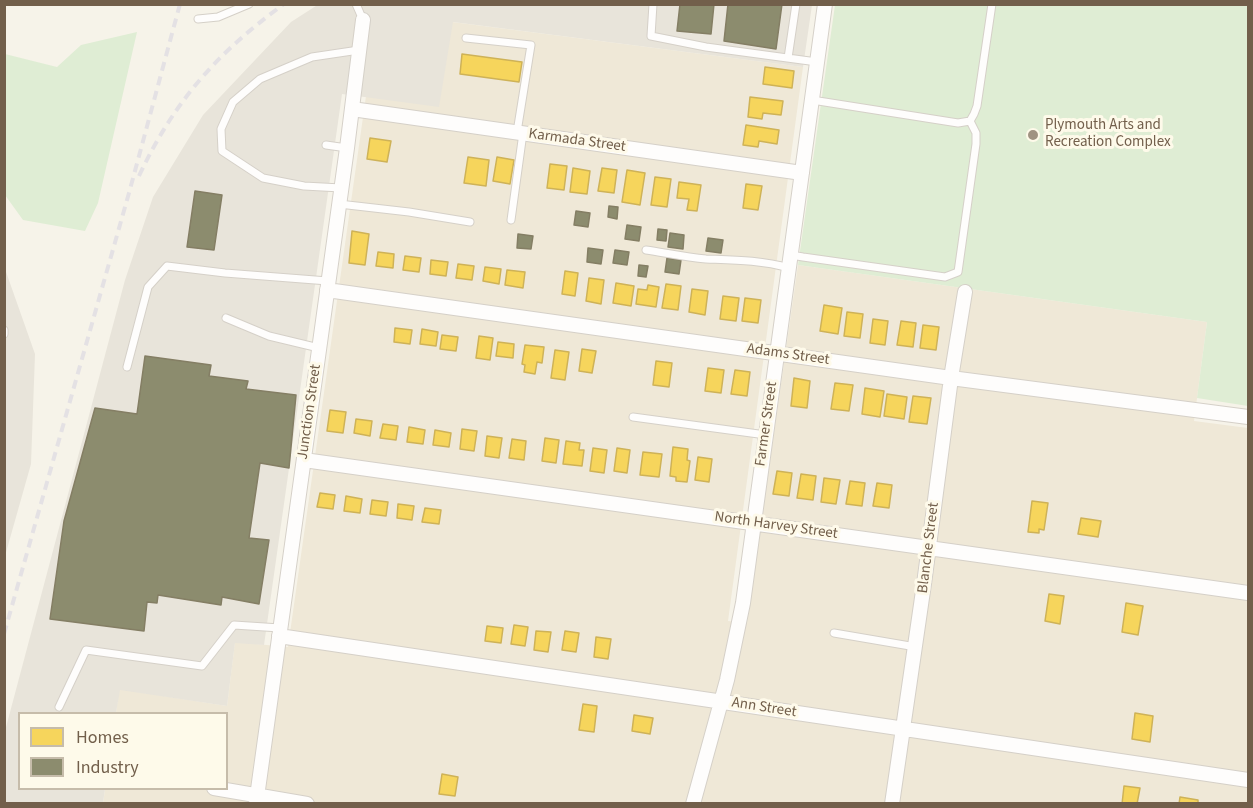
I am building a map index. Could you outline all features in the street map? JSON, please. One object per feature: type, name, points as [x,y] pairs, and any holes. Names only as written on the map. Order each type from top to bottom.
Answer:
[{"type":"street","name":"Farmer Street","points":[[693,804],[722,702],[743,603],[825,4]]},
{"type":"street","name":"Junction Street","points":[[256,799],[363,20]]},
{"type":"street","name":"Karmada Street","points":[[352,109],[802,173]]},
{"type":"street","name":"Adams Street","points":[[328,285],[951,378],[1248,417]]},
{"type":"street","name":"Blanche Street","points":[[892,804],[965,292]]},
{"type":"street","name":"North Harvey Street","points":[[304,460],[1248,593]]},
{"type":"street","name":"Ann Street","points":[[280,632],[722,702],[1248,780]]},
{"type":"street","points":[[218,790],[256,799],[308,804]]},
{"type":"lane","points":[[198,19],[218,17],[249,4]]},
{"type":"lane","points":[[356,4],[363,20]]},
{"type":"lane","points":[[653,4],[651,36],[706,47],[817,62]]},
{"type":"lane","points":[[788,58],[796,4]]},
{"type":"lane","points":[[812,100],[958,123],[970,121],[977,106],[992,4]]},
{"type":"lane","points":[[466,38],[531,45],[511,219]]},
{"type":"lane","points":[[341,188],[304,186],[263,177],[222,151],[221,129],[233,102],[260,79],[312,57],[360,50]]},
{"type":"lane","points":[[646,250],[773,264],[803,257],[945,277],[958,272],[976,144],[976,133],[970,121]]},
{"type":"lane","points":[[326,145],[347,148]]},
{"type":"lane","points":[[339,204],[470,222]]},
{"type":"lane","points":[[127,367],[148,287],[167,266],[328,285]]},
{"type":"lane","points":[[226,318],[269,336],[319,348]]},
{"type":"lane","points":[[633,417],[766,435]]},
{"type":"lane","points":[[59,707],[86,651],[202,666],[234,625],[280,632]]},
{"type":"lane","points":[[834,633],[915,647]]},
{"type":"shaded area","points":[[319,4],[812,5],[803,67],[453,22],[439,107],[342,94],[264,645],[235,643],[227,706],[120,690],[116,712],[18,712],[18,790],[105,790],[103,803],[5,804],[5,731],[125,280],[153,197],[203,115],[291,22]]},
{"type":"shaded area","points":[[452,22],[803,67],[728,621],[747,623],[798,265],[1207,322],[1194,421],[1248,428],[1248,803],[103,804],[105,790],[228,790],[228,712],[116,712],[119,689],[227,706],[235,642],[288,647],[366,96]]},
{"type":"shaded area","points":[[5,269],[35,354],[31,464],[5,556]]},
{"type":"green space","name":"Plymouth Arts and Recreation Complex","points":[[835,5],[1248,5],[1248,406],[1197,398],[1207,322],[798,265]]},
{"type":"green space","points":[[137,32],[98,203],[85,231],[23,220],[5,195],[5,54],[57,67],[81,45]]},
{"type":"building: Homes","points":[[462,54],[522,62],[519,82],[460,74]]},
{"type":"building: Homes","points":[[765,67],[794,71],[792,88],[763,84]]},
{"type":"building: Homes","points":[[750,97],[783,101],[781,115],[763,113],[762,119],[748,117]]},
{"type":"building: Homes","points":[[746,125],[779,130],[777,144],[759,141],[758,147],[743,145]]},
{"type":"building: Homes","points":[[370,138],[391,141],[387,162],[367,159]]},
{"type":"building: Homes","points":[[468,157],[489,160],[486,186],[464,183]]},
{"type":"building: Homes","points":[[497,157],[514,160],[510,184],[493,181]]},
{"type":"building: Homes","points":[[550,164],[567,166],[564,190],[547,188]]},
{"type":"building: Homes","points":[[573,168],[590,171],[587,194],[570,192]]},
{"type":"building: Homes","points":[[602,168],[617,170],[614,193],[598,191]]},
{"type":"building: Homes","points":[[627,170],[645,173],[640,205],[622,202]]},
{"type":"building: Homes","points":[[655,177],[671,179],[667,207],[651,205]]},
{"type":"building: Homes","points":[[679,182],[701,185],[697,211],[687,210],[689,199],[677,198]]},
{"type":"building: Homes","points":[[746,184],[762,186],[758,210],[743,208]]},
{"type":"building: Homes","points":[[352,231],[369,234],[365,265],[349,263]]},
{"type":"building: Homes","points":[[378,252],[394,254],[393,268],[376,266]]},
{"type":"building: Homes","points":[[405,256],[421,258],[419,272],[403,270]]},
{"type":"building: Homes","points":[[431,260],[448,262],[446,276],[430,274]]},
{"type":"building: Homes","points":[[458,264],[474,266],[472,280],[456,278]]},
{"type":"building: Homes","points":[[485,267],[501,269],[499,284],[483,281]]},
{"type":"building: Homes","points":[[507,270],[525,272],[523,288],[505,285]]},
{"type":"building: Homes","points":[[565,271],[578,273],[575,296],[562,294]]},
{"type":"building: Homes","points":[[589,278],[604,280],[601,304],[586,301]]},
{"type":"building: Homes","points":[[616,283],[634,286],[631,306],[613,303]]},
{"type":"building: Homes","points":[[666,284],[681,286],[678,310],[662,308]]},
{"type":"building: Homes","points":[[648,285],[659,287],[656,307],[636,304],[638,289],[647,290]]},
{"type":"building: Homes","points":[[692,289],[708,291],[705,315],[689,312]]},
{"type":"building: Homes","points":[[723,296],[739,298],[736,321],[720,319]]},
{"type":"building: Homes","points":[[745,298],[761,300],[758,323],[742,321]]},
{"type":"building: Homes","points":[[824,305],[842,308],[838,334],[820,331]]},
{"type":"building: Homes","points":[[847,312],[863,314],[860,338],[844,336]]},
{"type":"building: Homes","points":[[873,319],[888,321],[885,345],[870,343]]},
{"type":"building: Homes","points":[[901,321],[916,323],[913,347],[897,345]]},
{"type":"building: Homes","points":[[923,325],[939,327],[936,350],[920,348]]},
{"type":"building: Homes","points":[[395,328],[412,330],[410,344],[394,342]]},
{"type":"building: Homes","points":[[422,329],[438,332],[436,346],[420,344]]},
{"type":"building: Homes","points":[[442,335],[458,337],[456,351],[440,349]]},
{"type":"building: Homes","points":[[479,336],[493,338],[490,360],[476,358]]},
{"type":"building: Homes","points":[[498,342],[514,344],[513,358],[496,356]]},
{"type":"building: Homes","points":[[525,345],[544,347],[542,363],[537,362],[535,374],[524,372],[525,365],[522,364]]},
{"type":"building: Homes","points":[[582,349],[596,351],[592,373],[579,371]]},
{"type":"building: Homes","points":[[555,350],[569,352],[565,380],[551,378]]},
{"type":"building: Homes","points":[[656,361],[672,363],[669,387],[653,385]]},
{"type":"building: Homes","points":[[708,368],[724,370],[721,393],[705,391]]},
{"type":"building: Homes","points":[[735,370],[750,372],[747,396],[731,394]]},
{"type":"building: Homes","points":[[794,378],[810,381],[807,408],[791,406]]},
{"type":"building: Homes","points":[[835,383],[853,385],[849,411],[831,409]]},
{"type":"building: Homes","points":[[865,388],[884,391],[880,417],[862,414]]},
{"type":"building: Homes","points":[[887,394],[907,397],[904,419],[884,416]]},
{"type":"building: Homes","points":[[913,396],[931,398],[927,424],[909,422]]},
{"type":"building: Homes","points":[[330,410],[346,412],[343,433],[327,431]]},
{"type":"building: Homes","points":[[356,419],[372,421],[370,436],[354,433]]},
{"type":"building: Homes","points":[[383,424],[398,426],[396,440],[380,438]]},
{"type":"building: Homes","points":[[409,427],[425,430],[423,444],[407,442]]},
{"type":"building: Homes","points":[[462,429],[477,431],[474,451],[460,449]]},
{"type":"building: Homes","points":[[435,430],[451,433],[449,447],[433,445]]},
{"type":"building: Homes","points":[[487,436],[502,438],[499,458],[485,456]]},
{"type":"building: Homes","points":[[545,438],[559,440],[556,463],[542,461]]},
{"type":"building: Homes","points":[[512,439],[526,441],[524,460],[509,458]]},
{"type":"building: Homes","points":[[566,441],[580,443],[579,450],[584,450],[582,466],[563,464]]},
{"type":"building: Homes","points":[[673,447],[688,449],[687,460],[690,461],[687,482],[676,481],[676,477],[670,476]]},
{"type":"building: Homes","points":[[593,448],[607,450],[604,473],[590,471]]},
{"type":"building: Homes","points":[[617,448],[630,450],[627,473],[614,471]]},
{"type":"building: Homes","points":[[643,452],[662,454],[659,477],[640,475]]},
{"type":"building: Homes","points":[[698,457],[712,459],[709,482],[695,480]]},
{"type":"building: Homes","points":[[777,471],[792,473],[789,496],[773,494]]},
{"type":"building: Homes","points":[[801,474],[816,476],[813,500],[797,498]]},
{"type":"building: Homes","points":[[824,478],[840,480],[836,504],[821,502]]},
{"type":"building: Homes","points":[[850,481],[865,483],[862,506],[846,504]]},
{"type":"building: Homes","points":[[877,483],[892,485],[889,508],[873,506]]},
{"type":"building: Homes","points":[[320,493],[335,495],[333,509],[317,507]]},
{"type":"building: Homes","points":[[346,496],[362,499],[360,513],[344,511]]},
{"type":"building: Homes","points":[[372,500],[388,502],[386,516],[370,514]]},
{"type":"building: Homes","points":[[1032,501],[1048,503],[1044,530],[1039,529],[1039,533],[1028,532]]},
{"type":"building: Homes","points":[[398,504],[414,506],[412,520],[397,518]]},
{"type":"building: Homes","points":[[425,508],[441,510],[439,524],[422,522]]},
{"type":"building: Homes","points":[[1081,518],[1101,521],[1098,537],[1078,534]]},
{"type":"building: Homes","points":[[1049,594],[1064,596],[1060,624],[1045,621]]},
{"type":"building: Homes","points":[[1126,603],[1143,606],[1138,635],[1122,632]]},
{"type":"building: Homes","points":[[514,625],[528,627],[525,646],[511,644]]},
{"type":"building: Homes","points":[[487,626],[503,628],[501,643],[485,641]]},
{"type":"building: Homes","points":[[536,631],[551,632],[548,652],[534,650]]},
{"type":"building: Homes","points":[[565,631],[579,633],[576,652],[562,650]]},
{"type":"building: Homes","points":[[596,637],[611,639],[608,659],[594,657]]},
{"type":"building: Homes","points":[[583,704],[597,706],[594,732],[579,730]]},
{"type":"building: Homes","points":[[1135,713],[1153,716],[1150,742],[1132,739]]},
{"type":"building: Homes","points":[[634,715],[653,718],[650,734],[632,731]]},
{"type":"building: Homes","points":[[442,774],[458,777],[455,796],[439,794]]},
{"type":"building: Homes","points":[[1124,786],[1140,788],[1137,804],[1122,804]]},
{"type":"building: Homes","points":[[1180,797],[1198,800],[1198,804],[1179,804]]},
{"type":"building: Industry","points":[[680,4],[714,4],[711,34],[677,31]]},
{"type":"building: Industry","points":[[728,4],[782,4],[776,49],[724,41]]},
{"type":"building: Industry","points":[[195,191],[222,195],[214,250],[187,247]]},
{"type":"building: Industry","points":[[609,206],[618,207],[617,219],[608,217]]},
{"type":"building: Industry","points":[[576,211],[590,213],[588,227],[574,225]]},
{"type":"building: Industry","points":[[627,225],[641,227],[639,241],[625,239]]},
{"type":"building: Industry","points":[[658,229],[667,230],[666,241],[657,240]]},
{"type":"building: Industry","points":[[670,233],[684,235],[683,249],[668,247]]},
{"type":"building: Industry","points":[[518,234],[533,236],[531,249],[517,248]]},
{"type":"building: Industry","points":[[708,238],[723,240],[721,253],[706,251]]},
{"type":"building: Industry","points":[[588,248],[603,250],[601,264],[587,262]]},
{"type":"building: Industry","points":[[615,250],[629,252],[627,265],[613,263]]},
{"type":"building: Industry","points":[[667,258],[681,260],[679,274],[665,272]]},
{"type":"building: Industry","points":[[639,265],[648,266],[646,277],[638,276]]},
{"type":"building: Industry","points":[[145,356],[211,365],[209,376],[248,381],[246,389],[296,395],[289,468],[260,463],[249,538],[269,540],[259,604],[222,597],[221,605],[158,595],[157,603],[147,602],[144,631],[50,619],[64,521],[95,408],[137,414]]},
{"type":"railway","points":[[4,634],[180,4]]},
{"type":"railway","points":[[139,176],[167,124],[200,80],[238,41],[284,4]]},
{"type":"place","name":"Plymouth Arts and Recreation Complex","points":[[1033,135]]}]
